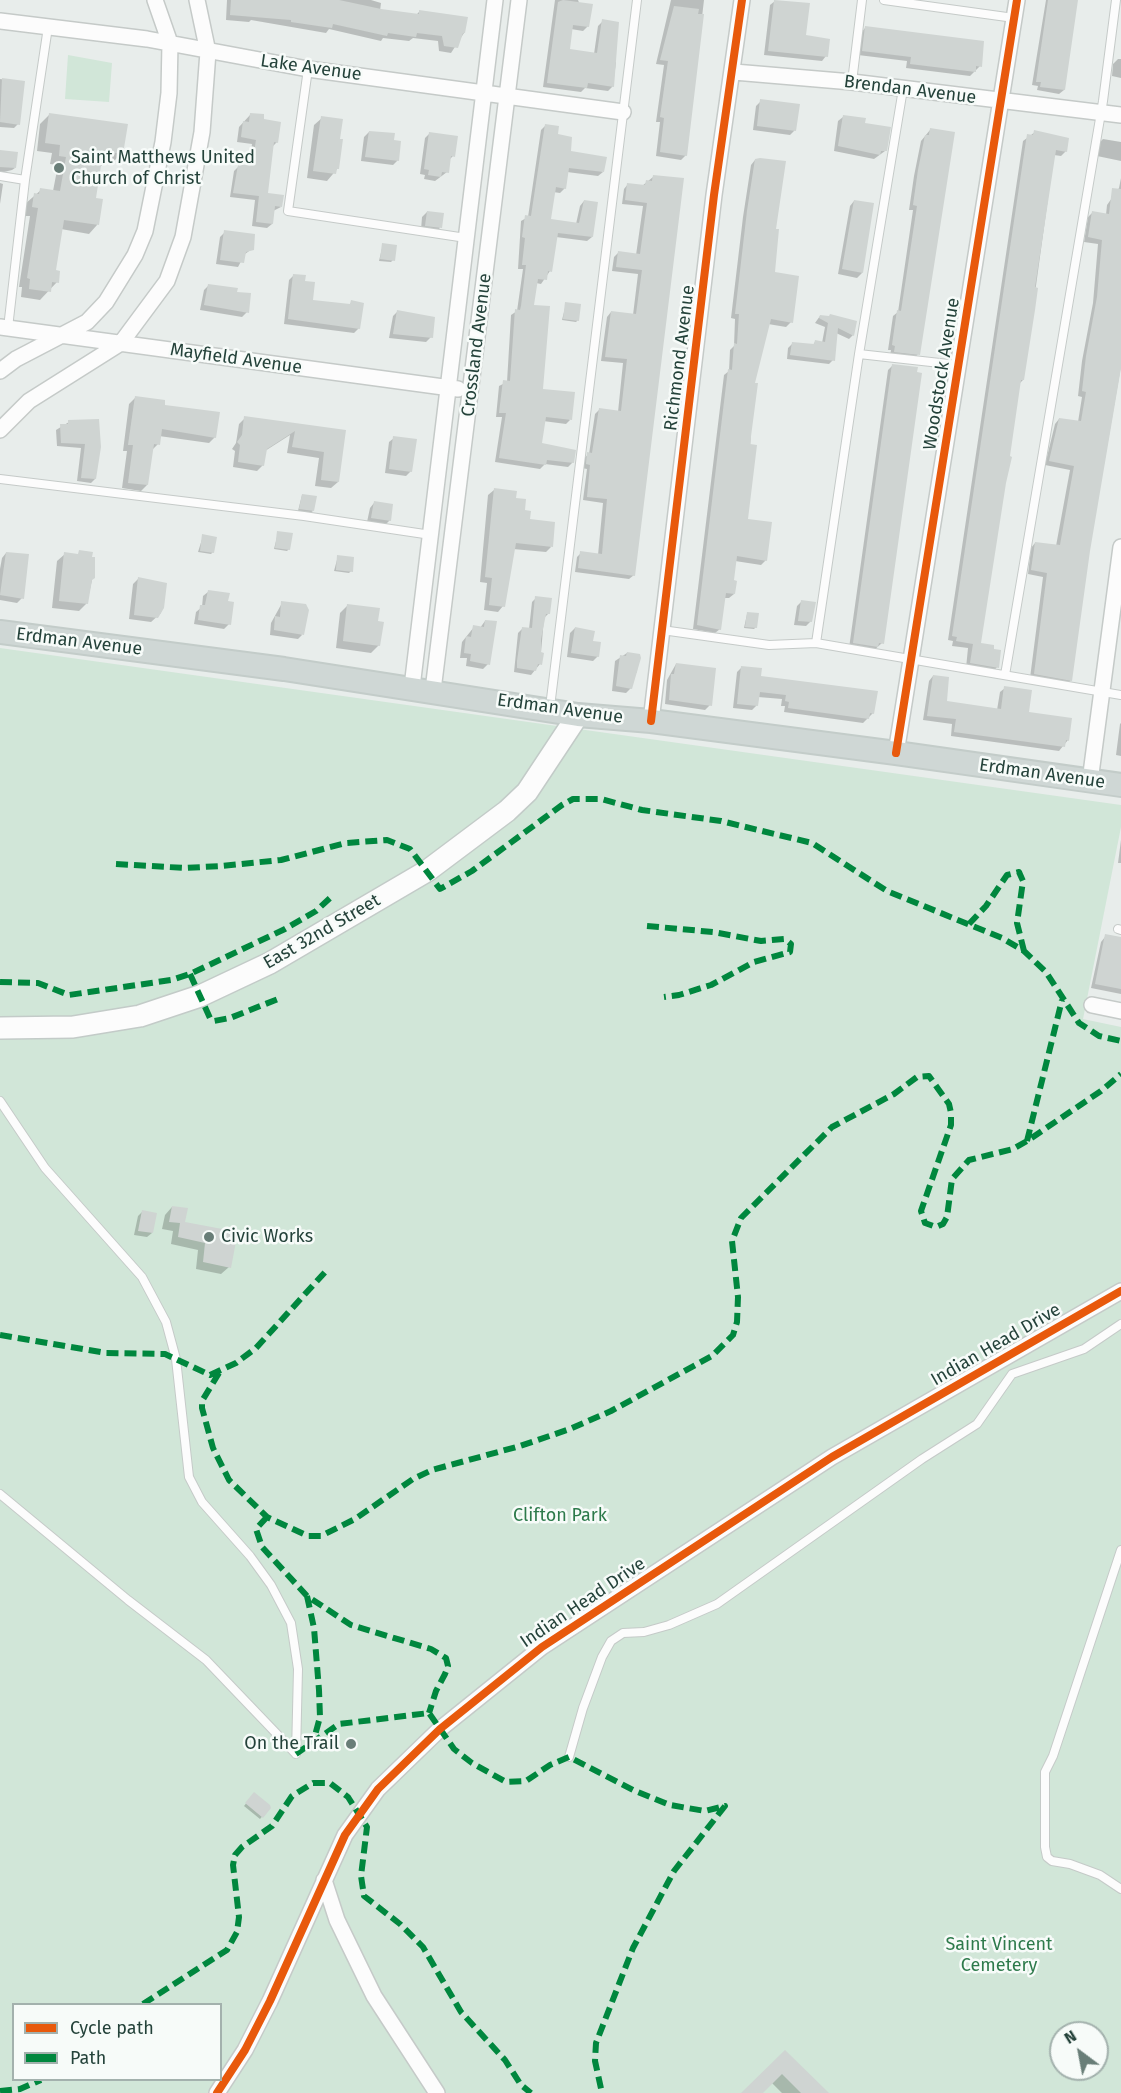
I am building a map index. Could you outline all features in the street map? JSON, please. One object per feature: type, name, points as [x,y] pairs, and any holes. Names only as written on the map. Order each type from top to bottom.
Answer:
[{"type":"main road","name":"Erdman Avenue","points":[[0,632],[423,689],[578,715],[651,721],[1121,785]]},
{"type":"street","points":[[0,371],[16,359],[87,322],[106,302],[135,255],[145,231],[163,142],[169,93],[170,43],[155,0]]},
{"type":"street","points":[[0,430],[29,401],[121,343],[166,281],[183,237],[202,132],[208,52],[197,0]]},
{"type":"street","name":"Crossland Avenue","points":[[423,689],[431,535],[495,0]]},
{"type":"street","name":"Crossland Avenue","points":[[423,689],[471,392],[519,0]]},
{"type":"street","name":"Richmond Avenue","points":[[651,721],[714,195],[734,72],[742,0]]},
{"type":"street","name":"Woodstock Avenue","points":[[896,753],[1017,0]]},
{"type":"street","name":"Lake Avenue","points":[[0,21],[170,43],[208,52],[308,69],[623,112]]},
{"type":"street","name":"Brendan Avenue","points":[[734,72],[852,82],[1121,115]]},
{"type":"street","name":"Mayfield Avenue","points":[[4,328],[471,392]]},
{"type":"street","points":[[1090,781],[1121,547]]},
{"type":"street","name":"East 32nd Street","points":[[0,1028],[73,1027],[140,1016],[200,996],[270,963],[427,871],[507,811],[527,792],[578,715]]},
{"type":"street","points":[[1092,1005],[1121,1011]]},
{"type":"street","name":"Indian Head Drive","points":[[217,2093],[244,2050],[270,2001],[345,1835],[378,1789],[440,1729],[491,1685],[542,1647],[832,1457],[1121,1291]]},
{"type":"street","points":[[324,1880],[338,1920],[364,1977],[437,2093]]},
{"type":"lane","points":[[550,709],[637,0]]},
{"type":"lane","points":[[852,82],[862,0]]},
{"type":"lane","points":[[884,0],[1014,18]]},
{"type":"lane","points":[[1005,675],[1116,0]]},
{"type":"lane","points":[[4,328],[48,27]]},
{"type":"lane","points":[[308,69],[288,211],[466,238]]},
{"type":"lane","points":[[816,643],[859,354],[903,89]]},
{"type":"lane","points":[[0,176],[25,180]]},
{"type":"lane","points":[[859,354],[958,365]]},
{"type":"lane","points":[[0,479],[304,516],[431,535]]},
{"type":"lane","points":[[662,630],[769,645],[816,643],[1121,695]]},
{"type":"lane","points":[[0,1101],[45,1168],[142,1277],[166,1322],[176,1359],[189,1477],[202,1502],[250,1556],[271,1585],[291,1623],[298,1669],[296,1754],[206,1660],[119,1593],[0,1494]]},
{"type":"lane","points":[[569,1757],[583,1708],[602,1657],[611,1641],[623,1633],[644,1632],[669,1625],[717,1604],[922,1459],[977,1424],[1012,1374],[1084,1349],[1121,1324]]},
{"type":"lane","points":[[1121,1550],[1053,1756],[1045,1772],[1047,1857],[1052,1861],[1070,1864],[1100,1875],[1121,1889]]},
{"type":"green space","points":[[68,55],[112,63],[109,102],[65,99]]},
{"type":"green space","name":"Clifton Park","points":[[0,648],[1121,805],[1121,827],[1083,1019],[1121,1027],[1121,2093],[0,2093]]},
{"type":"building","points":[[231,0],[339,0],[381,9],[419,14],[419,10],[468,17],[465,33],[463,33],[458,48],[444,46],[442,36],[417,33],[416,37],[388,33],[387,36],[333,24],[332,28],[291,22],[291,20],[230,15]]},
{"type":"building","points":[[563,0],[593,4],[589,27],[573,25],[570,49],[597,53],[602,19],[619,22],[614,87],[588,83],[587,88],[547,83],[558,2]]},
{"type":"building","points":[[774,0],[810,3],[806,35],[830,39],[828,57],[768,51]]},
{"type":"building","points":[[1048,0],[1078,0],[1065,90],[1040,87],[1041,82],[1036,82]]},
{"type":"building","points":[[674,6],[699,9],[698,14],[704,14],[687,156],[660,152],[664,118],[660,117],[668,61],[660,60]]},
{"type":"building","points":[[865,26],[984,41],[982,67],[976,66],[976,72],[910,64],[911,57],[862,51]]},
{"type":"building","points":[[2,78],[25,81],[20,125],[0,122]]},
{"type":"building","points":[[760,99],[800,104],[796,131],[757,126]]},
{"type":"building","points":[[49,113],[128,124],[123,154],[110,152],[109,160],[102,159],[96,198],[103,199],[99,225],[64,220],[56,270],[60,271],[59,283],[52,282],[51,292],[29,289],[30,279],[27,278],[38,208],[32,207],[34,193],[39,194],[40,188],[60,191],[66,157],[59,156],[60,145],[45,143]]},
{"type":"building","points":[[250,113],[264,114],[264,119],[281,122],[278,143],[274,142],[268,193],[284,195],[282,207],[275,206],[273,224],[256,222],[259,196],[233,193],[238,165],[252,165],[256,140],[241,137],[243,121],[249,122]]},
{"type":"building","points":[[843,115],[866,118],[865,123],[891,127],[887,151],[881,151],[880,155],[838,146]]},
{"type":"building","points":[[321,116],[343,119],[340,139],[343,139],[339,169],[336,174],[313,171]]},
{"type":"building","points":[[545,124],[559,126],[558,134],[572,137],[571,151],[607,157],[604,172],[569,168],[566,189],[556,187],[551,219],[579,223],[584,200],[598,202],[593,237],[558,233],[552,272],[548,271],[547,280],[538,279],[534,305],[550,306],[543,389],[575,392],[572,420],[546,417],[542,443],[576,450],[574,463],[547,460],[546,465],[499,458],[506,413],[499,413],[503,380],[510,381],[515,309],[520,310],[521,306],[526,265],[522,265],[525,215],[531,216]]},
{"type":"building","points":[[930,128],[955,132],[920,355],[894,352],[895,346],[892,345],[897,310],[901,311],[917,206],[913,205],[918,170],[925,135],[929,135]]},
{"type":"building","points":[[1034,130],[1069,138],[1067,152],[1056,150],[1035,287],[1038,288],[1035,310],[1024,380],[1021,380],[1010,456],[1012,457],[981,643],[994,645],[994,649],[1001,650],[999,668],[970,663],[973,644],[956,641],[957,637],[952,636],[1027,134],[1033,135]]},
{"type":"building","points":[[369,131],[395,133],[394,140],[401,141],[399,161],[365,157]]},
{"type":"building","points":[[429,132],[458,136],[455,157],[451,156],[449,173],[442,172],[441,177],[428,175],[429,170],[424,169]]},
{"type":"building","points":[[0,150],[18,152],[16,168],[0,167]]},
{"type":"building","points":[[755,159],[786,161],[776,229],[779,229],[775,272],[799,276],[793,323],[771,319],[755,383],[758,383],[750,444],[757,445],[748,519],[772,522],[767,561],[737,556],[735,594],[726,593],[721,630],[697,625],[728,369],[732,370],[734,343],[737,344],[739,314],[735,314],[747,211]]},
{"type":"building","points":[[653,175],[684,178],[635,576],[578,568],[580,551],[602,554],[607,499],[587,497],[590,465],[586,464],[587,452],[592,453],[599,408],[621,411],[627,359],[605,357],[611,311],[636,314],[642,270],[616,267],[618,251],[640,254],[647,203],[625,200],[627,183],[645,185],[646,180],[652,181]]},
{"type":"building","points":[[1112,188],[1121,189],[1121,368],[1090,551],[1072,681],[1034,674],[1047,573],[1031,570],[1035,542],[1060,545],[1074,466],[1049,461],[1059,418],[1081,421],[1086,392],[1082,391],[1086,356],[1097,297],[1102,240],[1088,237],[1092,211],[1109,214]]},
{"type":"building","points":[[854,200],[874,203],[863,273],[842,269]]},
{"type":"building","points":[[427,211],[444,213],[442,228],[425,226]]},
{"type":"building","points":[[224,230],[255,234],[254,250],[246,252],[244,263],[220,260]]},
{"type":"building","points":[[382,243],[397,245],[395,261],[380,259]]},
{"type":"building","points":[[293,274],[306,275],[305,281],[315,282],[313,300],[350,304],[351,300],[364,303],[360,329],[288,319]]},
{"type":"building","points":[[208,284],[238,288],[237,292],[251,293],[249,313],[204,305]]},
{"type":"building","points":[[565,302],[581,304],[579,321],[563,319]]},
{"type":"building","points":[[397,310],[435,317],[433,338],[393,334]]},
{"type":"building","points":[[830,314],[857,321],[854,336],[838,328],[835,361],[790,355],[792,342],[814,344],[815,340],[825,342],[828,323],[819,318],[820,315],[829,316]]},
{"type":"building","points":[[892,364],[918,367],[917,372],[922,373],[884,644],[879,643],[878,647],[853,643]]},
{"type":"building","points":[[135,396],[165,400],[165,405],[220,412],[216,438],[162,429],[160,445],[154,444],[148,485],[128,483],[133,445],[128,445]]},
{"type":"building","points":[[244,416],[346,430],[339,482],[321,480],[324,452],[292,447],[295,431],[267,449],[264,466],[238,462],[240,445],[237,442],[242,435]]},
{"type":"building","points":[[99,419],[101,447],[96,479],[81,478],[85,444],[61,443],[60,424],[68,424],[68,420]]},
{"type":"building","points":[[393,436],[417,439],[412,472],[389,469]]},
{"type":"building","points":[[494,488],[517,491],[516,498],[526,499],[525,510],[531,511],[530,519],[555,522],[553,547],[516,543],[505,607],[489,605],[492,578],[485,577]]},
{"type":"building","points":[[302,494],[317,496],[314,511],[299,509]]},
{"type":"building","points":[[374,501],[393,504],[391,521],[371,518]]},
{"type":"building","points":[[277,531],[293,533],[290,550],[275,548]]},
{"type":"building","points":[[202,534],[217,537],[214,553],[200,551]]},
{"type":"building","points":[[79,550],[93,552],[92,557],[95,557],[95,578],[92,580],[88,604],[59,601],[64,552],[78,554]]},
{"type":"building","points":[[6,552],[29,554],[24,599],[0,595]]},
{"type":"building","points":[[337,555],[354,557],[353,572],[336,570]]},
{"type":"building","points":[[138,577],[167,583],[164,608],[158,618],[134,615]]},
{"type":"building","points":[[208,590],[230,593],[228,601],[234,602],[231,625],[198,620],[200,605],[205,605]]},
{"type":"building","points":[[535,596],[552,598],[550,614],[546,614],[541,639],[541,652],[544,653],[542,665],[538,664],[536,671],[517,668],[522,627],[532,628]]},
{"type":"building","points":[[801,600],[816,602],[812,622],[798,621]]},
{"type":"building","points":[[281,601],[306,604],[309,610],[304,635],[274,630],[275,616],[280,617]]},
{"type":"building","points":[[347,604],[380,608],[378,621],[384,622],[380,646],[343,641]]},
{"type":"building","points":[[747,612],[759,613],[757,628],[745,627]]},
{"type":"building","points":[[485,620],[497,621],[490,665],[470,661],[471,654],[464,653],[466,636],[471,637],[473,625],[484,627]]},
{"type":"building","points":[[575,627],[595,631],[593,641],[601,642],[599,657],[571,653]]},
{"type":"building","points":[[627,652],[640,654],[641,658],[632,689],[616,686],[620,655],[626,656]]},
{"type":"building","points":[[676,663],[716,668],[712,706],[669,700],[671,674],[674,674]]},
{"type":"building","points":[[741,666],[762,668],[761,676],[878,691],[874,714],[870,713],[869,719],[788,708],[789,702],[785,701],[786,695],[760,692],[758,706],[737,704]]},
{"type":"building","points":[[933,675],[949,677],[947,701],[1001,709],[1004,686],[1032,690],[1029,712],[1072,718],[1069,741],[1066,740],[1065,747],[954,732],[956,719],[927,716]]},
{"type":"building","points":[[1105,934],[1121,937],[1121,989],[1095,984]]},
{"type":"building","name":"Civic Works","points":[[172,1206],[188,1208],[185,1222],[233,1231],[232,1234],[237,1236],[231,1268],[203,1262],[205,1243],[178,1237],[180,1223],[169,1222]]},
{"type":"building","points":[[142,1210],[157,1213],[153,1233],[138,1231]]},
{"type":"building","points":[[254,1792],[270,1805],[271,1808],[263,1818],[245,1803]]},
{"type":"building","points":[[785,2050],[829,2093],[801,2093],[782,2074],[763,2093],[741,2093]]},
{"type":"marked path","points":[[116,864],[185,868],[221,866],[281,860],[346,843],[387,840],[410,849],[440,889],[472,871],[562,805],[573,799],[601,799],[642,810],[721,821],[812,843],[887,891],[1002,938],[1024,951],[1046,972],[1079,1023],[1099,1036],[1121,1041]]},
{"type":"marked path","points":[[969,924],[986,906],[1007,875],[1019,872],[1023,881],[1017,923],[1024,951]]},
{"type":"marked path","points":[[0,982],[38,983],[69,995],[171,980],[190,974],[285,929],[316,911],[330,898]]},
{"type":"marked path","points":[[647,926],[713,932],[761,941],[785,939],[791,944],[790,952],[754,962],[711,985],[664,997]]},
{"type":"marked path","points":[[190,974],[210,1018],[214,1021],[230,1018],[278,999]]},
{"type":"marked path","points":[[1027,1141],[1062,1000]]},
{"type":"marked path","points":[[219,1373],[202,1401],[202,1408],[213,1448],[229,1480],[267,1517],[308,1536],[321,1536],[355,1519],[413,1479],[432,1470],[520,1446],[570,1429],[611,1411],[712,1356],[733,1335],[737,1322],[738,1297],[732,1241],[741,1218],[832,1127],[894,1094],[917,1077],[929,1076],[949,1104],[951,1113],[951,1125],[921,1211],[925,1223],[936,1227],[943,1224],[947,1217],[952,1179],[969,1160],[1013,1149],[1101,1091],[1121,1074]]},
{"type":"marked path","points":[[0,1335],[106,1353],[165,1354],[210,1375],[236,1363],[256,1348],[326,1271]]},
{"type":"marked path","points":[[267,1517],[256,1529],[262,1547],[307,1596],[351,1625],[431,1649],[446,1658],[448,1666],[429,1713]]},
{"type":"marked path","points":[[307,1596],[314,1628],[319,1690],[320,1717],[314,1739]]},
{"type":"marked path","points":[[296,1754],[339,1724],[429,1713],[454,1749],[472,1763],[506,1782],[526,1781],[550,1765],[569,1757],[633,1790],[670,1805],[705,1811],[725,1806],[674,1871],[633,1948],[596,2043],[595,2061],[602,2093]]},
{"type":"marked path","points":[[145,2003],[227,1950],[237,1932],[239,1917],[233,1865],[235,1855],[242,1847],[272,1826],[292,1796],[313,1783],[330,1783],[348,1797],[367,1827],[361,1876],[364,1896],[400,1924],[423,1947],[461,2012],[505,2060],[521,2085],[531,2093]]},
{"type":"marked path","points":[[0,2091],[20,2089],[39,2081]]},
{"type":"cycle path","points":[[651,721],[714,195],[742,0]]},
{"type":"cycle path","points":[[896,753],[1017,0]]},
{"type":"cycle path","points":[[217,2093],[245,2050],[270,2001],[345,1835],[378,1789],[440,1729],[542,1647],[832,1457],[1121,1291]]},
{"type":"place","name":"Saint Matthews United Church of Christ","points":[[59,168]]},
{"type":"place","name":"Civic Works","points":[[209,1237]]},
{"type":"place","name":"On the Trail","points":[[351,1744]]},
{"type":"park label","name":"Saint Vincent Cemetery","points":[[999,1955]]}]
